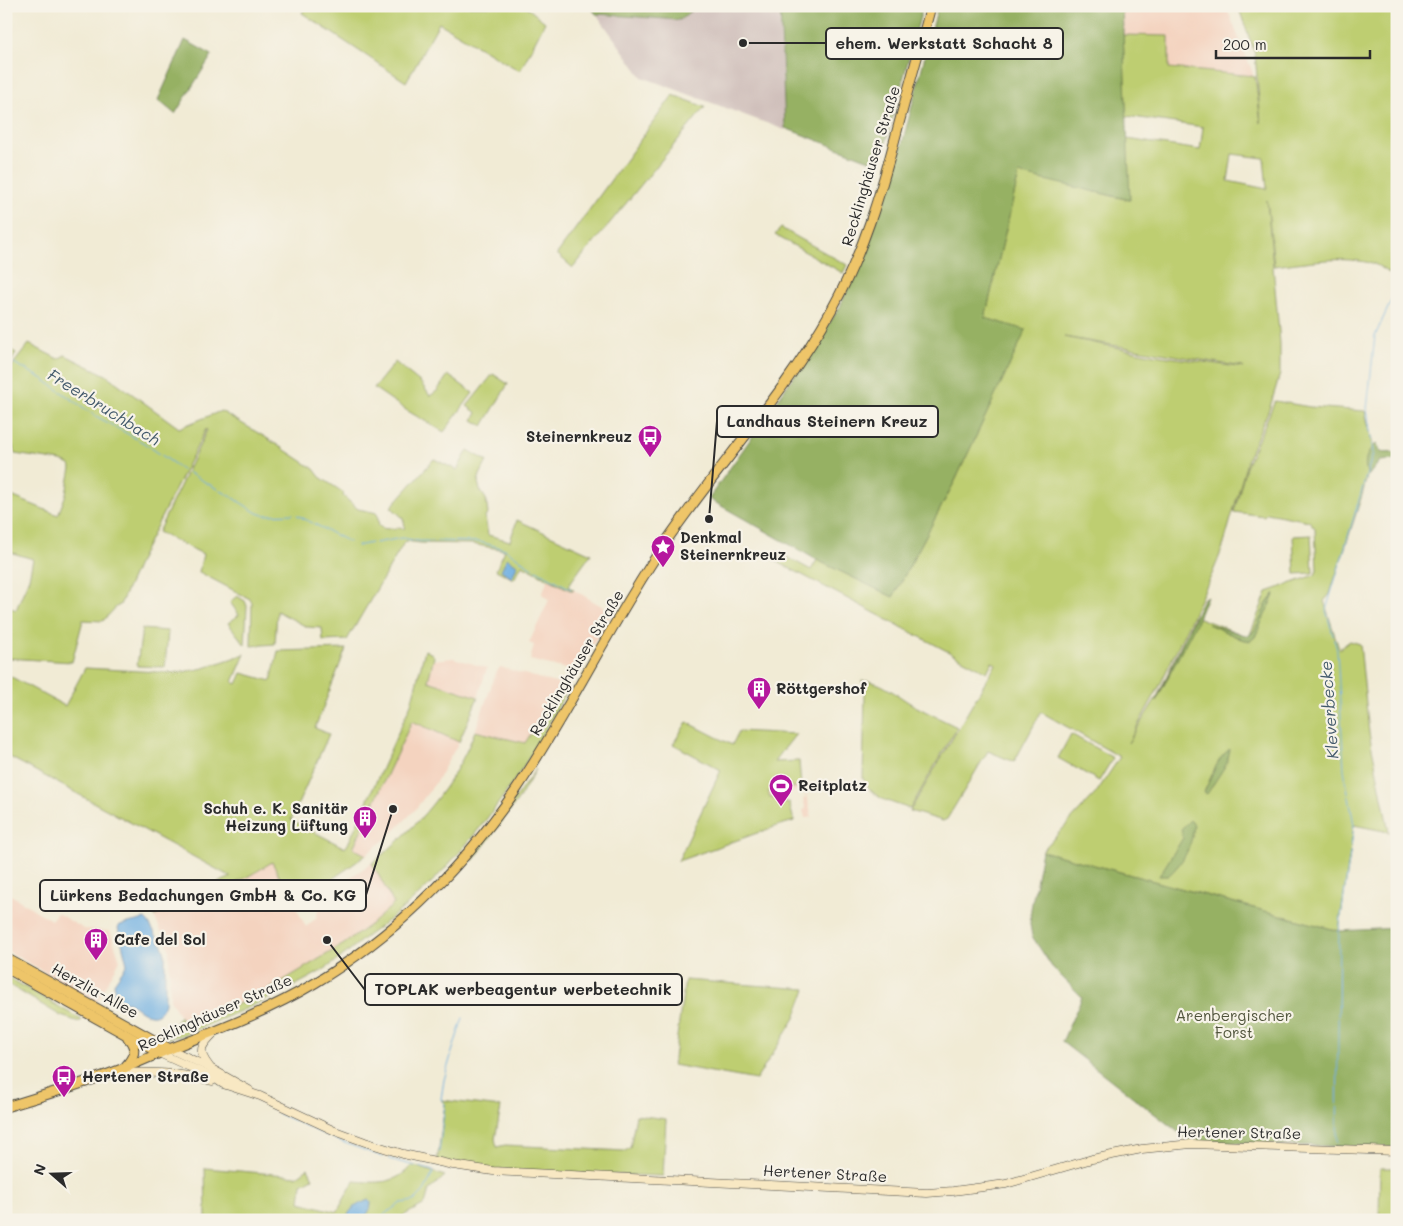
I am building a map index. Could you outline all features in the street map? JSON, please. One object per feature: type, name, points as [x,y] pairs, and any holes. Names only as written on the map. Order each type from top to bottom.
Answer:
[{"type":"main road","name":"Recklinghäuser Straße","points":[[6,1108],[110,1073],[216,1031],[260,1012],[315,983],[363,951],[400,922],[437,888],[463,859],[517,788],[665,542],[721,465],[777,393],[807,351],[833,307],[857,258],[871,222],[931,6]]},
{"type":"main road","name":"Herzlia-Allee","points":[[6,958],[170,1049]]},
{"type":"main road","name":"Herzlia-Allee","points":[[6,968],[159,1053]]},
{"type":"main road","points":[[210,1068],[203,1058],[201,1051],[203,1045],[216,1031]]},
{"type":"main road","points":[[124,1034],[133,1045],[135,1052],[125,1067]]},
{"type":"main road","name":"Hertener Straße","points":[[170,1049],[235,1081],[260,1096],[328,1128],[403,1154],[452,1165],[493,1171],[927,1193],[1006,1184],[1092,1158],[1142,1149],[1191,1144],[1397,1152]]},
{"type":"main road","name":"Hertener Straße","points":[[159,1053],[223,1084],[260,1096]]},
{"type":"main road","points":[[110,1073],[184,1074],[223,1084]]},
{"type":"shaded area","points":[[696,6],[779,6],[785,130],[642,77],[597,15],[679,20]]},
{"type":"shaded area","points":[[1122,6],[1226,6],[1254,76],[1169,68],[1169,36],[1123,35]]},
{"type":"shaded area","points":[[548,579],[570,590],[574,590],[612,612],[578,670],[570,670],[530,660],[534,645],[529,643],[549,600],[542,594]]},
{"type":"shaded area","points":[[453,658],[487,668],[478,697],[428,681],[434,660]]},
{"type":"shaded area","points":[[500,667],[562,685],[525,744],[475,731],[496,673]]},
{"type":"shaded area","points":[[412,721],[459,742],[436,782],[414,811],[366,855],[352,849]]},
{"type":"shaded area","points":[[804,786],[812,817],[805,818],[803,810],[806,809],[803,799],[806,798],[803,789],[769,797],[768,792]]},
{"type":"shaded area","points":[[272,862],[306,927],[316,918],[326,893],[372,863],[394,904],[344,944],[254,998],[184,1024],[170,999],[169,949],[154,916],[222,890]]},
{"type":"shaded area","points":[[6,892],[51,920],[57,913],[84,929],[110,931],[120,960],[97,1002],[6,950]]},
{"type":"green space","points":[[306,6],[525,6],[545,22],[520,71],[439,23],[406,82],[302,13]]},
{"type":"green space","points":[[590,6],[697,6],[680,20],[596,14]]},
{"type":"green space","points":[[780,6],[923,6],[880,164],[785,128]]},
{"type":"green space","points":[[938,6],[1122,6],[1130,200],[1019,174],[985,318],[1026,330],[955,481],[893,597],[817,560],[709,499],[840,307],[894,175]]},
{"type":"green space","points":[[1238,6],[1397,6],[1397,279],[1374,264],[1362,261],[1324,260],[1274,266],[1267,200],[1280,343],[1280,374],[1270,407],[1248,458],[1223,547],[1213,572],[1158,689],[1128,743],[1158,695],[1194,616],[1249,637],[1267,592],[1315,575],[1317,570],[1315,528],[1309,521],[1267,513],[1264,516],[1234,512],[1246,467],[1275,401],[1310,407],[1365,411],[1374,450],[1362,495],[1330,594],[1324,601],[1339,649],[1350,641],[1360,644],[1369,733],[1389,832],[1354,825],[1339,931],[1042,851],[1096,793],[1120,757],[1041,712],[1014,762],[988,751],[947,819],[943,821],[910,811],[996,664],[992,662],[987,672],[772,559],[776,551],[811,570],[817,560],[893,597],[955,481],[1025,331],[985,318],[1019,173],[1129,200],[1127,139],[1200,150],[1203,127],[1126,116],[1123,35],[1169,36],[1169,68],[1255,76],[1261,123],[1255,54]],"holes":[[[1232,154],[1264,158],[1267,189],[1228,181]],[[1064,337],[1243,367],[1244,368],[1155,355]]]},
{"type":"green space","points":[[185,40],[212,55],[175,114],[158,100]]},
{"type":"green space","points":[[673,95],[705,107],[573,268],[557,254]]},
{"type":"green space","points":[[781,228],[847,265],[843,273],[775,235]]},
{"type":"green space","points":[[29,344],[58,359],[65,355],[106,375],[179,428],[221,411],[314,469],[320,477],[344,493],[343,496],[358,509],[377,513],[379,526],[385,529],[404,529],[403,519],[391,507],[434,459],[457,470],[468,450],[487,461],[478,482],[480,490],[486,499],[488,514],[485,517],[488,535],[510,541],[517,520],[591,554],[568,586],[574,590],[570,590],[522,565],[514,579],[496,570],[505,550],[472,544],[405,541],[347,640],[323,641],[322,628],[307,627],[277,611],[275,644],[251,646],[252,603],[250,599],[199,572],[203,554],[158,532],[206,429],[142,555],[120,605],[103,621],[83,620],[72,662],[6,658],[6,606],[16,610],[29,578],[33,559],[6,551],[6,506],[9,495],[58,515],[66,494],[71,468],[70,465],[61,461],[15,454],[6,435],[6,377]]},
{"type":"green space","points":[[6,347],[16,353],[6,371]]},
{"type":"green space","points":[[395,362],[421,383],[430,396],[437,391],[448,375],[473,393],[444,432],[406,410],[374,388]]},
{"type":"green space","points":[[493,374],[508,384],[483,426],[473,420],[477,413],[467,406]]},
{"type":"green space","points":[[1376,444],[1381,452],[1397,453],[1397,460],[1380,461],[1368,476],[1366,458],[1369,451]]},
{"type":"green space","points":[[1311,535],[1313,573],[1295,574],[1293,536]]},
{"type":"green space","points":[[1275,593],[1255,637],[1250,641],[1241,639],[1208,624],[1248,636],[1254,631],[1267,603]]},
{"type":"green space","points":[[237,596],[245,601],[247,606],[245,645],[228,623],[239,615],[230,602]]},
{"type":"green space","points":[[1207,596],[1196,623],[1156,701],[1203,599]]},
{"type":"green space","points":[[142,629],[168,631],[165,667],[137,666]]},
{"type":"green space","points":[[346,649],[315,728],[329,734],[291,820],[345,848],[411,704],[425,650],[434,657],[428,681],[478,697],[459,742],[412,721],[353,848],[366,855],[331,879],[295,900],[291,899],[272,862],[244,879],[215,893],[154,916],[150,909],[185,898],[231,877],[6,755],[6,674],[65,706],[85,668],[177,673],[204,668],[245,654],[233,682],[237,684],[242,673],[271,681],[278,651]]},
{"type":"green space","points":[[862,681],[869,681],[883,686],[915,706],[957,727],[910,809],[882,799],[872,791],[863,778],[865,693]]},
{"type":"green space","points":[[562,685],[566,686],[567,690],[539,741],[507,791],[453,860],[408,904],[336,961],[301,982],[250,1007],[180,1036],[169,1038],[160,1036],[171,1029],[180,1016],[184,1024],[254,998],[344,944],[370,925],[394,904],[372,863],[404,835],[432,804],[457,769],[475,731],[525,743]]},
{"type":"green space","points":[[687,722],[732,745],[739,731],[796,734],[774,762],[799,761],[801,786],[768,792],[770,797],[783,795],[786,803],[789,802],[794,821],[678,861],[721,770],[673,744]]},
{"type":"green space","points":[[1071,734],[1113,758],[1099,781],[1058,758]]},
{"type":"green space","points":[[1230,749],[1227,763],[1207,794],[1204,792],[1221,757]]},
{"type":"green space","points":[[536,769],[520,797],[473,861],[471,859]]},
{"type":"green space","points":[[1190,820],[1194,825],[1186,853],[1179,865],[1168,876],[1159,876],[1183,838],[1181,829]]},
{"type":"green space","name":"Arenbergischer Forst","points":[[1042,851],[1339,931],[1397,928],[1397,1148],[1191,1142],[1062,1042],[1082,997],[1052,967],[1032,936],[1030,924],[1031,909]]},
{"type":"green space","points":[[6,976],[82,1020],[79,1022],[61,1016],[6,983]]},
{"type":"green space","points":[[685,980],[806,989],[795,1018],[756,1080],[673,1065]]},
{"type":"green space","points":[[441,1100],[501,1107],[495,1139],[497,1147],[505,1145],[625,1151],[630,1148],[636,1115],[666,1119],[663,1176],[493,1171],[437,1162],[445,1104]]},
{"type":"green space","points":[[412,1165],[445,1176],[429,1190],[425,1204],[395,1220],[206,1220],[205,1168],[297,1176],[308,1168],[313,1178],[302,1184],[300,1202],[337,1212],[354,1181],[386,1181],[406,1172]]},
{"type":"green space","points":[[1380,1168],[1397,1168],[1397,1220],[1379,1220]]},
{"type":"water","points":[[507,558],[517,565],[512,578],[501,570]]},
{"type":"water","points":[[145,919],[162,945],[165,954],[165,1003],[158,1014],[153,1015],[143,1012],[129,1002],[123,1002],[112,997],[115,988],[114,983],[127,964],[118,928],[120,925]]},
{"type":"water","points":[[369,1200],[371,1201],[370,1207],[365,1216],[360,1220],[350,1220],[348,1215],[352,1209]]},
{"type":"waterway","name":"Kleverbecke","points":[[1337,1142],[1339,931],[1354,825],[1344,770],[1337,650],[1326,610],[1373,453],[1367,409],[1375,336],[1397,288]]},
{"type":"waterway","name":"Freerbruchbach","points":[[6,358],[11,361]]},
{"type":"waterway","name":"Freerbruchbach","points":[[14,363],[43,379],[94,415],[144,443],[183,470]]},
{"type":"waterway","name":"Freerbruchbach","points":[[187,472],[257,513],[265,515],[293,514]]},
{"type":"waterway","name":"Freerbruchbach","points":[[297,515],[349,542]]},
{"type":"waterway","name":"Freerbruchbach","points":[[375,543],[402,538],[433,541]]},
{"type":"waterway","name":"Freerbruchbach","points":[[436,541],[480,542],[505,549],[529,566],[571,589]]},
{"type":"waterway","name":"Freerbruchbach","points":[[357,546],[371,543]]},
{"type":"waterway","points":[[439,1152],[445,1104],[441,1099],[444,1080],[463,1018]]},
{"type":"waterway","points":[[277,1113],[328,1136]]},
{"type":"waterway","points":[[334,1139],[383,1157]]},
{"type":"waterway","points":[[376,1220],[401,1203],[414,1201],[424,1191],[434,1171],[389,1159]]},
{"type":"place","name":"ehem. Werkstatt Schacht 8","points":[[743,43]]},
{"type":"place","name":"Steinernkreuz","points":[[650,458]]},
{"type":"place","name":"Landhaus Steinern Kreuz","points":[[709,519]]},
{"type":"place","name":"Denkmal Steinernkreuz","points":[[663,568]]},
{"type":"place","name":"Röttgershof","points":[[759,710]]},
{"type":"place","name":"Reitplatz","points":[[781,807]]},
{"type":"place","name":"Lürkens Bedachungen GmbH & Co. KG","points":[[393,809]]},
{"type":"place","name":"Schuh e. K. Sanitär Heizung Lüftung","points":[[365,839]]},
{"type":"place","name":"TOPLAK werbeagentur werbetechnik","points":[[327,940]]},
{"type":"place","name":"Cafe del Sol","points":[[96,961]]},
{"type":"place","name":"Hertener Straße","points":[[64,1098]]}]
